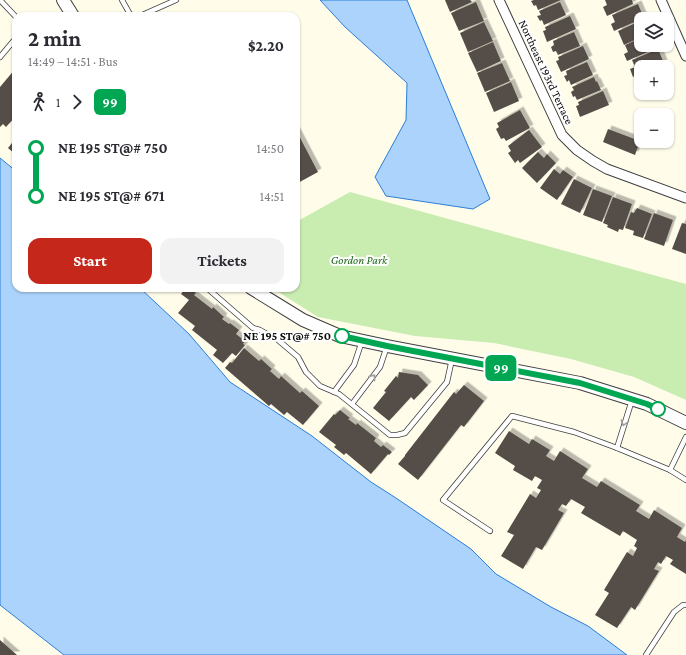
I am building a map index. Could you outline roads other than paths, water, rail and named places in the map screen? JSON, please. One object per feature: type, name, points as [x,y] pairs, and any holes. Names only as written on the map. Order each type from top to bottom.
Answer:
[{"type":"street","points":[[62,0],[70,12]]},
{"type":"street","name":"Northeast 193rd Terrace","points":[[499,0],[562,135],[577,150],[607,169],[686,198]]},
{"type":"street","points":[[661,0],[686,56]]},
{"type":"street","points":[[258,292],[303,320],[340,336],[580,383],[647,404],[686,423]]},
{"type":"lane","points":[[0,0],[12,13]]},
{"type":"lane","points":[[122,0],[129,12]]},
{"type":"lane","points":[[149,12],[176,0]]},
{"type":"lane","points":[[0,57],[12,43]]},
{"type":"lane","points":[[212,292],[253,328],[260,330],[278,340],[298,357],[306,372],[320,386],[339,394],[390,435],[405,433],[447,382],[452,359]]},
{"type":"lane","points":[[334,392],[354,365],[362,341]]},
{"type":"lane","points":[[352,404],[380,368],[387,346]]},
{"type":"lane","points":[[617,448],[632,399]]},
{"type":"lane","points":[[490,531],[443,500],[512,416],[574,432],[670,470],[686,480]]},
{"type":"lane","points":[[670,470],[686,436]]},
{"type":"lane","points":[[646,655],[674,612],[683,604],[686,605]]},
{"type":"water","points":[[320,0],[407,0],[490,199],[473,209],[386,196],[375,177],[406,120],[407,83],[345,27]]},
{"type":"water","points":[[0,158],[12,168],[12,292],[144,292],[189,334],[230,382],[312,436],[371,482],[471,549],[496,574],[551,607],[588,626],[627,655],[64,655],[0,605]]},
{"type":"place","name":"NE 195 ST@# 750","points":[[342,336]]},
{"type":"park label","name":"Gordon Park","points":[[359,260]]}]
